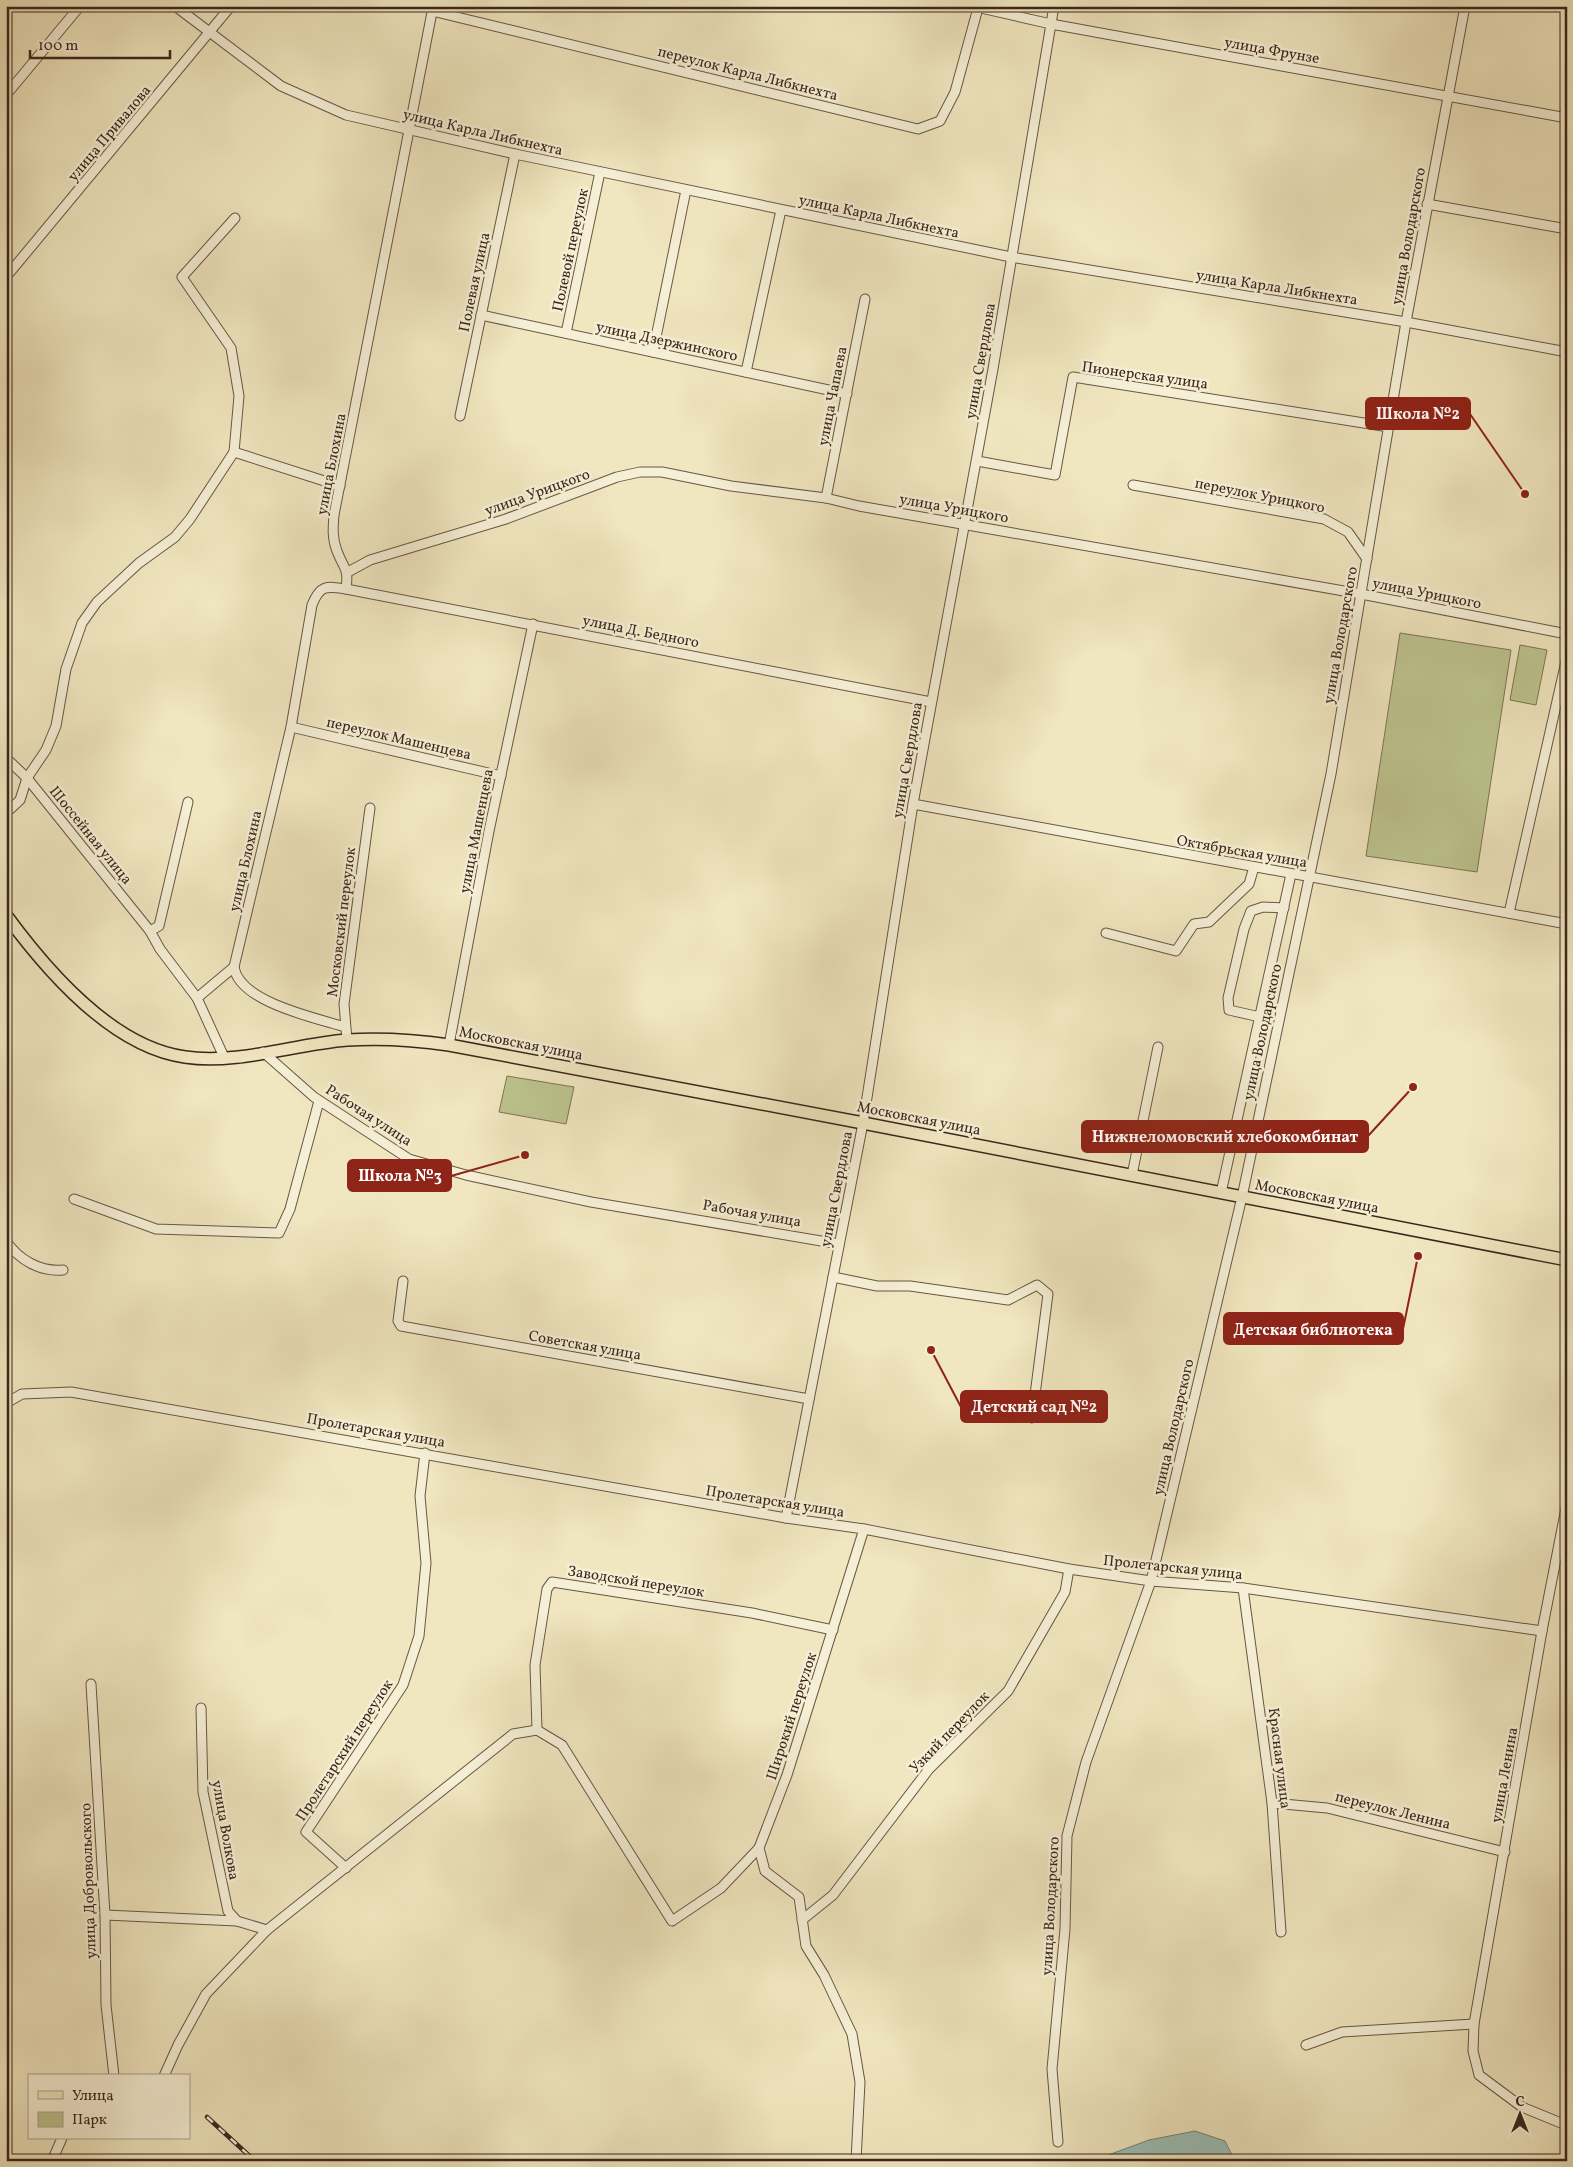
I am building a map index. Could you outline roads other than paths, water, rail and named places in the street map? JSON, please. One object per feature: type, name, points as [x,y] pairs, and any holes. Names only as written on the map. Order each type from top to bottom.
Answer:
[{"type":"main road","points":[[6,915],[36,956],[68,990],[125,1033],[146,1045],[187,1058],[224,1057],[264,1052]]},
{"type":"main road","name":"Московская улица","points":[[264,1052],[346,1040],[402,1040],[449,1045],[863,1123],[1567,1260]]},
{"type":"street","points":[[6,95],[80,6]]},
{"type":"street","name":"улица Карла Либкнехта","points":[[175,6],[281,86],[346,115],[514,154],[1011,257],[1406,322],[1567,352]]},
{"type":"street","name":"улица Привалова","points":[[6,277],[231,6]]},
{"type":"street","name":"улица Свердлова","points":[[786,1518],[863,1123],[913,804],[976,461],[1054,6]]},
{"type":"street","name":"улица Володарского","points":[[1058,2142],[1052,2069],[1065,1929],[1067,1836],[1086,1762],[1151,1581],[1242,1197],[1330,774],[1406,322],[1465,6]]},
{"type":"street","name":"улица Фрунзе","points":[[975,7],[1051,24],[1567,118]]},
{"type":"street","name":"переулок Карла Либкнехта","points":[[433,8],[918,129],[940,121],[955,92],[975,7]]},
{"type":"street","name":"улица Блохина","points":[[348,572],[337,550],[333,533],[334,515],[433,8]]},
{"type":"street","name":"Полевая улица","points":[[460,416],[514,154]]},
{"type":"street","name":"Полевой переулок","points":[[566,333],[600,172]]},
{"type":"street","points":[[653,352],[686,190]]},
{"type":"street","points":[[1427,204],[1567,229]]},
{"type":"street","points":[[746,372],[781,210]]},
{"type":"street","points":[[6,814],[20,800],[27,778],[46,750],[56,726],[66,669],[82,623],[97,602],[139,563],[175,537],[205,498],[234,452],[239,396],[231,348],[182,277],[235,218]]},
{"type":"street","name":"улица Чапаева","points":[[826,498],[865,299]]},
{"type":"street","name":"улица Дзержинского","points":[[481,314],[847,394]]},
{"type":"street","name":"Пионерская улица","points":[[976,461],[1055,475],[1073,376],[1389,427]]},
{"type":"street","points":[[234,452],[340,486]]},
{"type":"street","name":"улица Урицкого","points":[[348,572],[370,560],[506,520],[617,478],[640,472],[662,472],[731,486],[826,498],[859,506],[1361,594],[1567,634]]},
{"type":"street","name":"переулок Урицкого","points":[[1133,485],[1324,519],[1348,532],[1367,559]]},
{"type":"street","points":[[346,589],[348,572]]},
{"type":"street","name":"улица Блохина","points":[[234,966],[291,727],[312,605],[317,594],[322,589],[331,587],[346,589]]},
{"type":"street","name":"улица Д. Бедного","points":[[346,589],[931,702]]},
{"type":"street","name":"улица Машенцева","points":[[449,1045],[501,776],[533,624]]},
{"type":"street","points":[[1509,913],[1567,657]]},
{"type":"street","name":"переулок Машенцева","points":[[291,727],[501,776]]},
{"type":"street","name":"Шоссейная улица","points":[[6,758],[27,778],[150,931],[160,950],[197,998],[224,1057]]},
{"type":"street","points":[[150,931],[159,926],[188,802]]},
{"type":"street","name":"Октябрьская улица","points":[[913,804],[1567,924]]},
{"type":"street","name":"Московский переулок","points":[[346,1040],[344,1004],[370,808]]},
{"type":"street","points":[[1106,933],[1176,950],[1194,924],[1209,922],[1249,884],[1254,867]]},
{"type":"street","points":[[1221,1193],[1291,874]]},
{"type":"street","points":[[1260,1017],[1229,1010],[1228,998],[1244,929],[1251,911],[1264,907],[1284,908]]},
{"type":"street","points":[[197,998],[234,966],[241,982],[272,1004],[345,1027]]},
{"type":"street","points":[[1132,1175],[1158,1047]]},
{"type":"street","name":"Рабочая улица","points":[[264,1052],[319,1101],[409,1159],[466,1175],[591,1202],[840,1244]]},
{"type":"street","points":[[74,1199],[156,1229],[280,1233],[293,1201],[319,1101]]},
{"type":"street","points":[[6,1241],[12,1250],[30,1265],[63,1270]]},
{"type":"street","points":[[833,1277],[877,1286],[910,1286],[1008,1300],[1037,1285],[1048,1294],[1032,1418]]},
{"type":"street","name":"Советская улица","points":[[403,1280],[398,1321],[401,1326],[809,1399]]},
{"type":"street","name":"Пролетарская улица","points":[[6,1402],[22,1394],[72,1392],[786,1518],[864,1529],[1069,1568],[1151,1581],[1243,1588],[1542,1631]]},
{"type":"street","name":"Пролетарский переулок","points":[[346,1868],[306,1832],[403,1685],[419,1636],[426,1563],[420,1496],[425,1453]]},
{"type":"street","name":"улица Ленина","points":[[1567,1503],[1542,1631],[1474,2024],[1473,2051],[1479,2075],[1522,2107],[1561,2123],[1567,2123]]},
{"type":"street","name":"Широкий переулок","points":[[759,1848],[787,1776],[864,1529]]},
{"type":"street","name":"Узкий переулок","points":[[802,1920],[833,1895],[929,1769],[1008,1691],[1065,1592],[1069,1568]]},
{"type":"street","name":"Заводской переулок","points":[[537,1730],[535,1665],[547,1589],[552,1582],[752,1613],[833,1630]]},
{"type":"street","name":"Красная улица","points":[[1243,1588],[1272,1804],[1281,1932]]},
{"type":"street","name":"улица Добровольского","points":[[91,1684],[105,1915],[106,2005],[114,2074]]},
{"type":"street","name":"улица Волкова","points":[[200,1708],[203,1792],[228,1911],[237,1921]]},
{"type":"street","points":[[165,2074],[178,2045],[206,1994],[267,1930],[513,1734],[537,1730],[562,1745],[672,1921],[721,1888],[759,1848]]},
{"type":"street","name":"переулок Ленина","points":[[1272,1804],[1327,1808],[1505,1852]]},
{"type":"street","points":[[759,1848],[765,1871],[799,1897],[806,1946],[824,1975],[852,2034],[860,2082],[856,2161]]},
{"type":"street","points":[[105,1915],[237,1921],[267,1930]]},
{"type":"street","points":[[1306,2045],[1342,2032],[1474,2024]]},
{"type":"street","points":[[52,2161],[61,2140]]},
{"type":"water","points":[[1195,2131],[1225,2141],[1235,2161],[1208,2161],[1192,2156],[1157,2161],[1092,2161],[1149,2140]]},
{"type":"railway","points":[[207,2117],[255,2161]]},
{"type":"place","name":"Школа №2","points":[[1525,494]]},
{"type":"place","name":"Нижнеломовский хлебокомбинат","points":[[1413,1087]]},
{"type":"place","name":"Школа №3","points":[[525,1155]]},
{"type":"place","name":"Детская библиотека","points":[[1418,1256]]},
{"type":"place","name":"Детский сад №2","points":[[931,1350]]}]
